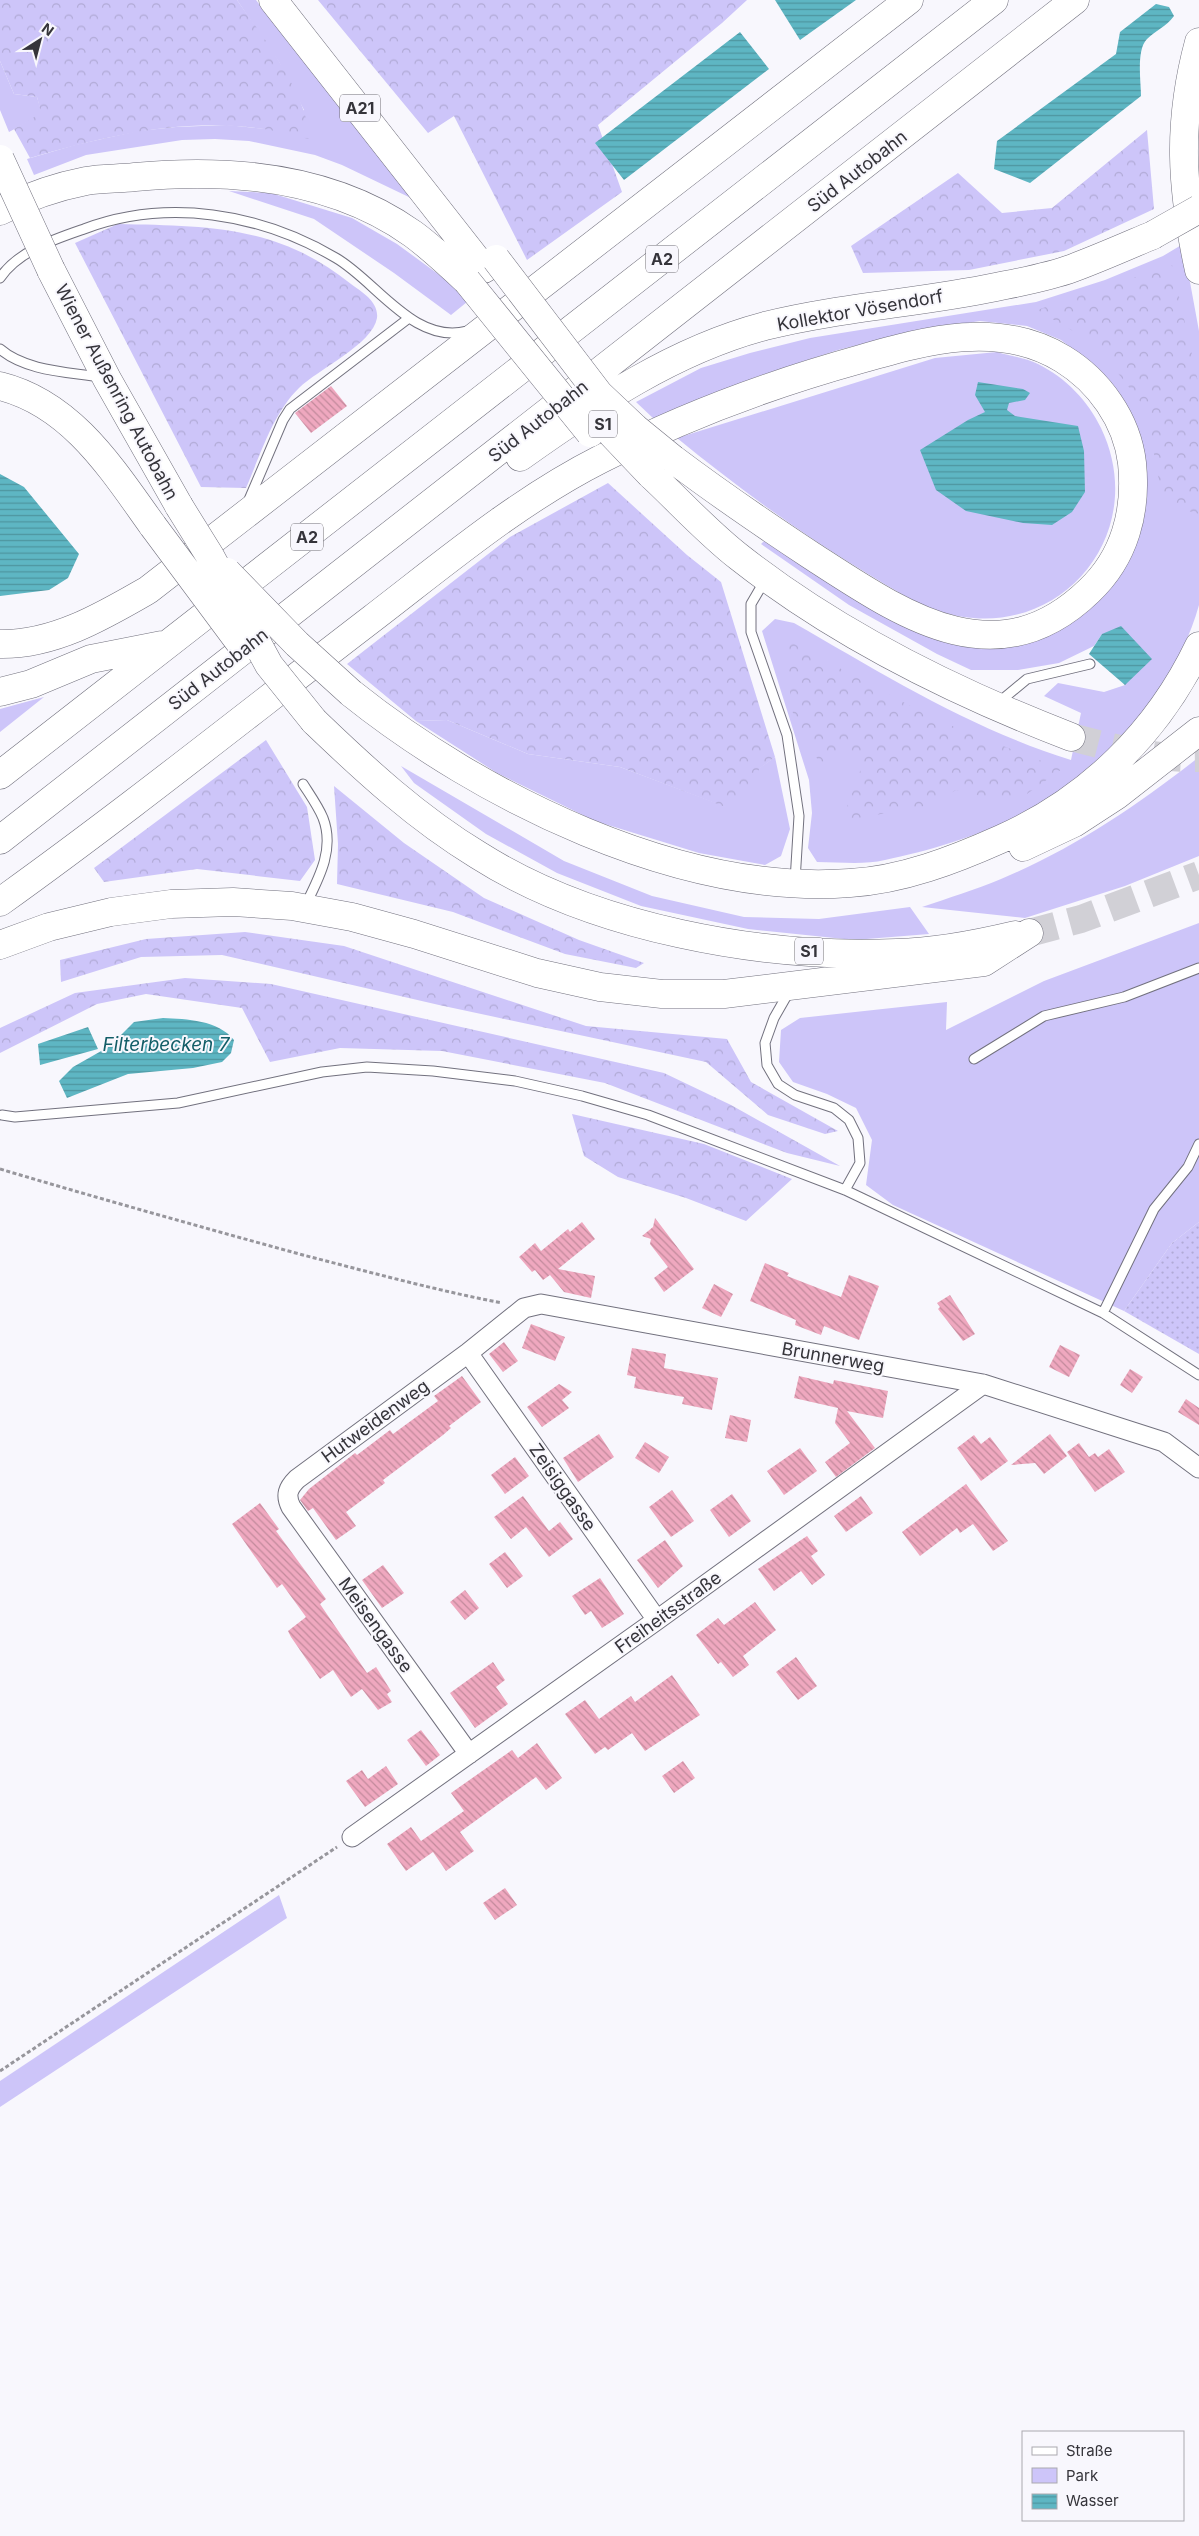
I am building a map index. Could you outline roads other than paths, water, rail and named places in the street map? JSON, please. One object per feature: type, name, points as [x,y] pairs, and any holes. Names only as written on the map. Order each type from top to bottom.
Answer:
[{"type":"highway","name":"A21","points":[[273,0],[445,217],[482,270]]},
{"type":"highway","points":[[0,644],[16,644],[60,634],[103,616],[148,590],[494,324],[909,0]]},
{"type":"highway","name":"A2","points":[[0,775],[994,0]]},
{"type":"highway","name":"Süd Autobahn","points":[[0,840],[1075,0]]},
{"type":"highway","points":[[1199,42],[1189,78],[1183,119],[1183,166],[1192,240],[1199,270]]},
{"type":"highway","name":"Wiener Außenring Autobahn","points":[[0,159],[51,270],[107,379],[179,506],[210,556],[269,665]]},
{"type":"highway","points":[[0,211],[31,195],[87,181],[176,173],[244,175],[294,183],[341,198],[379,214],[482,270],[599,394],[635,428],[673,460],[760,522],[899,610],[942,629],[970,634],[1001,633],[1029,628],[1058,614],[1083,596],[1110,567],[1124,542],[1133,497],[1130,450],[1119,421],[1103,394],[1086,375],[1070,363],[1050,351],[1021,340],[976,336],[927,342],[865,357],[763,388],[703,412],[597,460],[502,519],[0,902]]},
{"type":"highway","points":[[0,229],[37,208],[114,180]]},
{"type":"highway","name":"Kollektor Vösendorf","points":[[456,485],[492,476],[602,400],[672,361],[711,346],[764,327],[828,312],[995,288],[1072,269],[1153,235],[1199,210]]},
{"type":"highway","points":[[482,270],[593,438],[644,479]]},
{"type":"highway","name":"S1","points":[[482,270],[612,434],[644,479],[738,556],[858,637],[995,706],[1071,737]]},
{"type":"highway","points":[[0,386],[29,395],[54,409],[75,427],[108,463],[241,646],[269,665]]},
{"type":"highway","points":[[210,556],[297,644],[352,693],[392,725],[448,763],[503,793],[572,825],[631,848],[682,864],[734,877],[795,884],[851,884],[904,874],[961,857],[1019,831],[1061,807],[1100,778],[1128,751],[1152,723],[1172,695],[1199,646]]},
{"type":"highway","points":[[0,692],[31,684],[91,659],[168,644]]},
{"type":"highway","name":"S1","points":[[269,665],[314,721],[361,767],[415,812],[478,856],[529,883],[592,910],[743,946],[820,952],[898,954],[974,944],[1029,932],[984,962],[791,988]]},
{"type":"highway","points":[[992,843],[1025,847],[1074,823],[1117,795],[1199,731]]},
{"type":"highway","points":[[0,945],[49,927],[111,912],[162,906],[233,902],[304,908],[352,917],[414,934],[537,973],[600,987],[662,994],[724,994],[791,988]]},
{"type":"street","name":"Brunnerweg","points":[[468,1353],[524,1308],[540,1304],[983,1384],[1164,1442],[1199,1468]]},
{"type":"street","name":"Hutweidenweg","points":[[288,1494],[290,1487],[297,1479],[468,1353]]},
{"type":"street","name":"Zeisiggasse","points":[[468,1353],[657,1620]]},
{"type":"street","name":"Freiheitsstraße","points":[[352,1837],[657,1620],[983,1384]]},
{"type":"street","name":"Meisengasse","points":[[288,1494],[291,1507],[469,1754]]},
{"type":"lane","points":[[0,278],[16,262],[36,249],[103,222],[143,214],[223,216],[262,225],[302,240],[337,259],[409,318],[432,330],[456,334],[494,324]]},
{"type":"lane","points":[[242,518],[283,420],[290,408],[409,318]]},
{"type":"lane","points":[[0,349],[16,360],[35,366],[107,379]]},
{"type":"lane","points":[[767,577],[751,604],[751,632],[787,735],[799,816],[795,884]]},
{"type":"lane","points":[[995,706],[1027,679],[1090,664]]},
{"type":"lane","points":[[304,784],[323,819],[328,850],[318,881],[304,908]]},
{"type":"lane","points":[[974,1059],[1044,1016],[1124,997],[1199,968]]},
{"type":"lane","points":[[791,988],[774,1018],[765,1043],[767,1065],[778,1084],[789,1091],[834,1108],[849,1120],[858,1138],[860,1163],[845,1190]]},
{"type":"lane","points":[[2,1115],[15,1117],[178,1103],[322,1072],[368,1067],[433,1070],[515,1081],[582,1096],[648,1115],[845,1190],[1103,1313],[1199,1375]]},
{"type":"lane","points":[[1103,1313],[1154,1209],[1188,1167],[1199,1144]]},
{"type":"water","points":[[775,0],[856,0],[800,40]]},
{"type":"water","points":[[1156,4],[1169,7],[1174,16],[1147,39],[1141,51],[1141,96],[1030,183],[994,169],[997,141],[1116,54],[1120,32]]},
{"type":"water","points":[[740,32],[769,69],[624,180],[595,143]]},
{"type":"water","points":[[978,382],[1023,389],[1030,393],[1025,400],[1009,403],[1007,410],[1015,416],[1078,426],[1084,451],[1085,492],[1072,512],[1052,525],[1023,523],[966,511],[936,490],[920,450],[968,420],[985,412],[975,395]]},
{"type":"water","points":[[0,474],[24,487],[79,554],[68,578],[49,590],[0,596]]},
{"type":"water","points":[[1121,626],[1152,659],[1125,685],[1089,654],[1102,634]]},
{"type":"water","name":"Filterbecken 7","points":[[163,1018],[202,1022],[220,1028],[234,1040],[231,1053],[222,1062],[193,1068],[128,1074],[67,1098],[59,1081],[73,1067],[110,1046],[134,1022]]},
{"type":"water","points":[[88,1027],[98,1049],[40,1065],[38,1044]]},
{"type":"tunnel","points":[[1071,737],[1150,755],[1199,758]]},
{"type":"tunnel","points":[[1029,933],[1081,919],[1199,875]]}]
